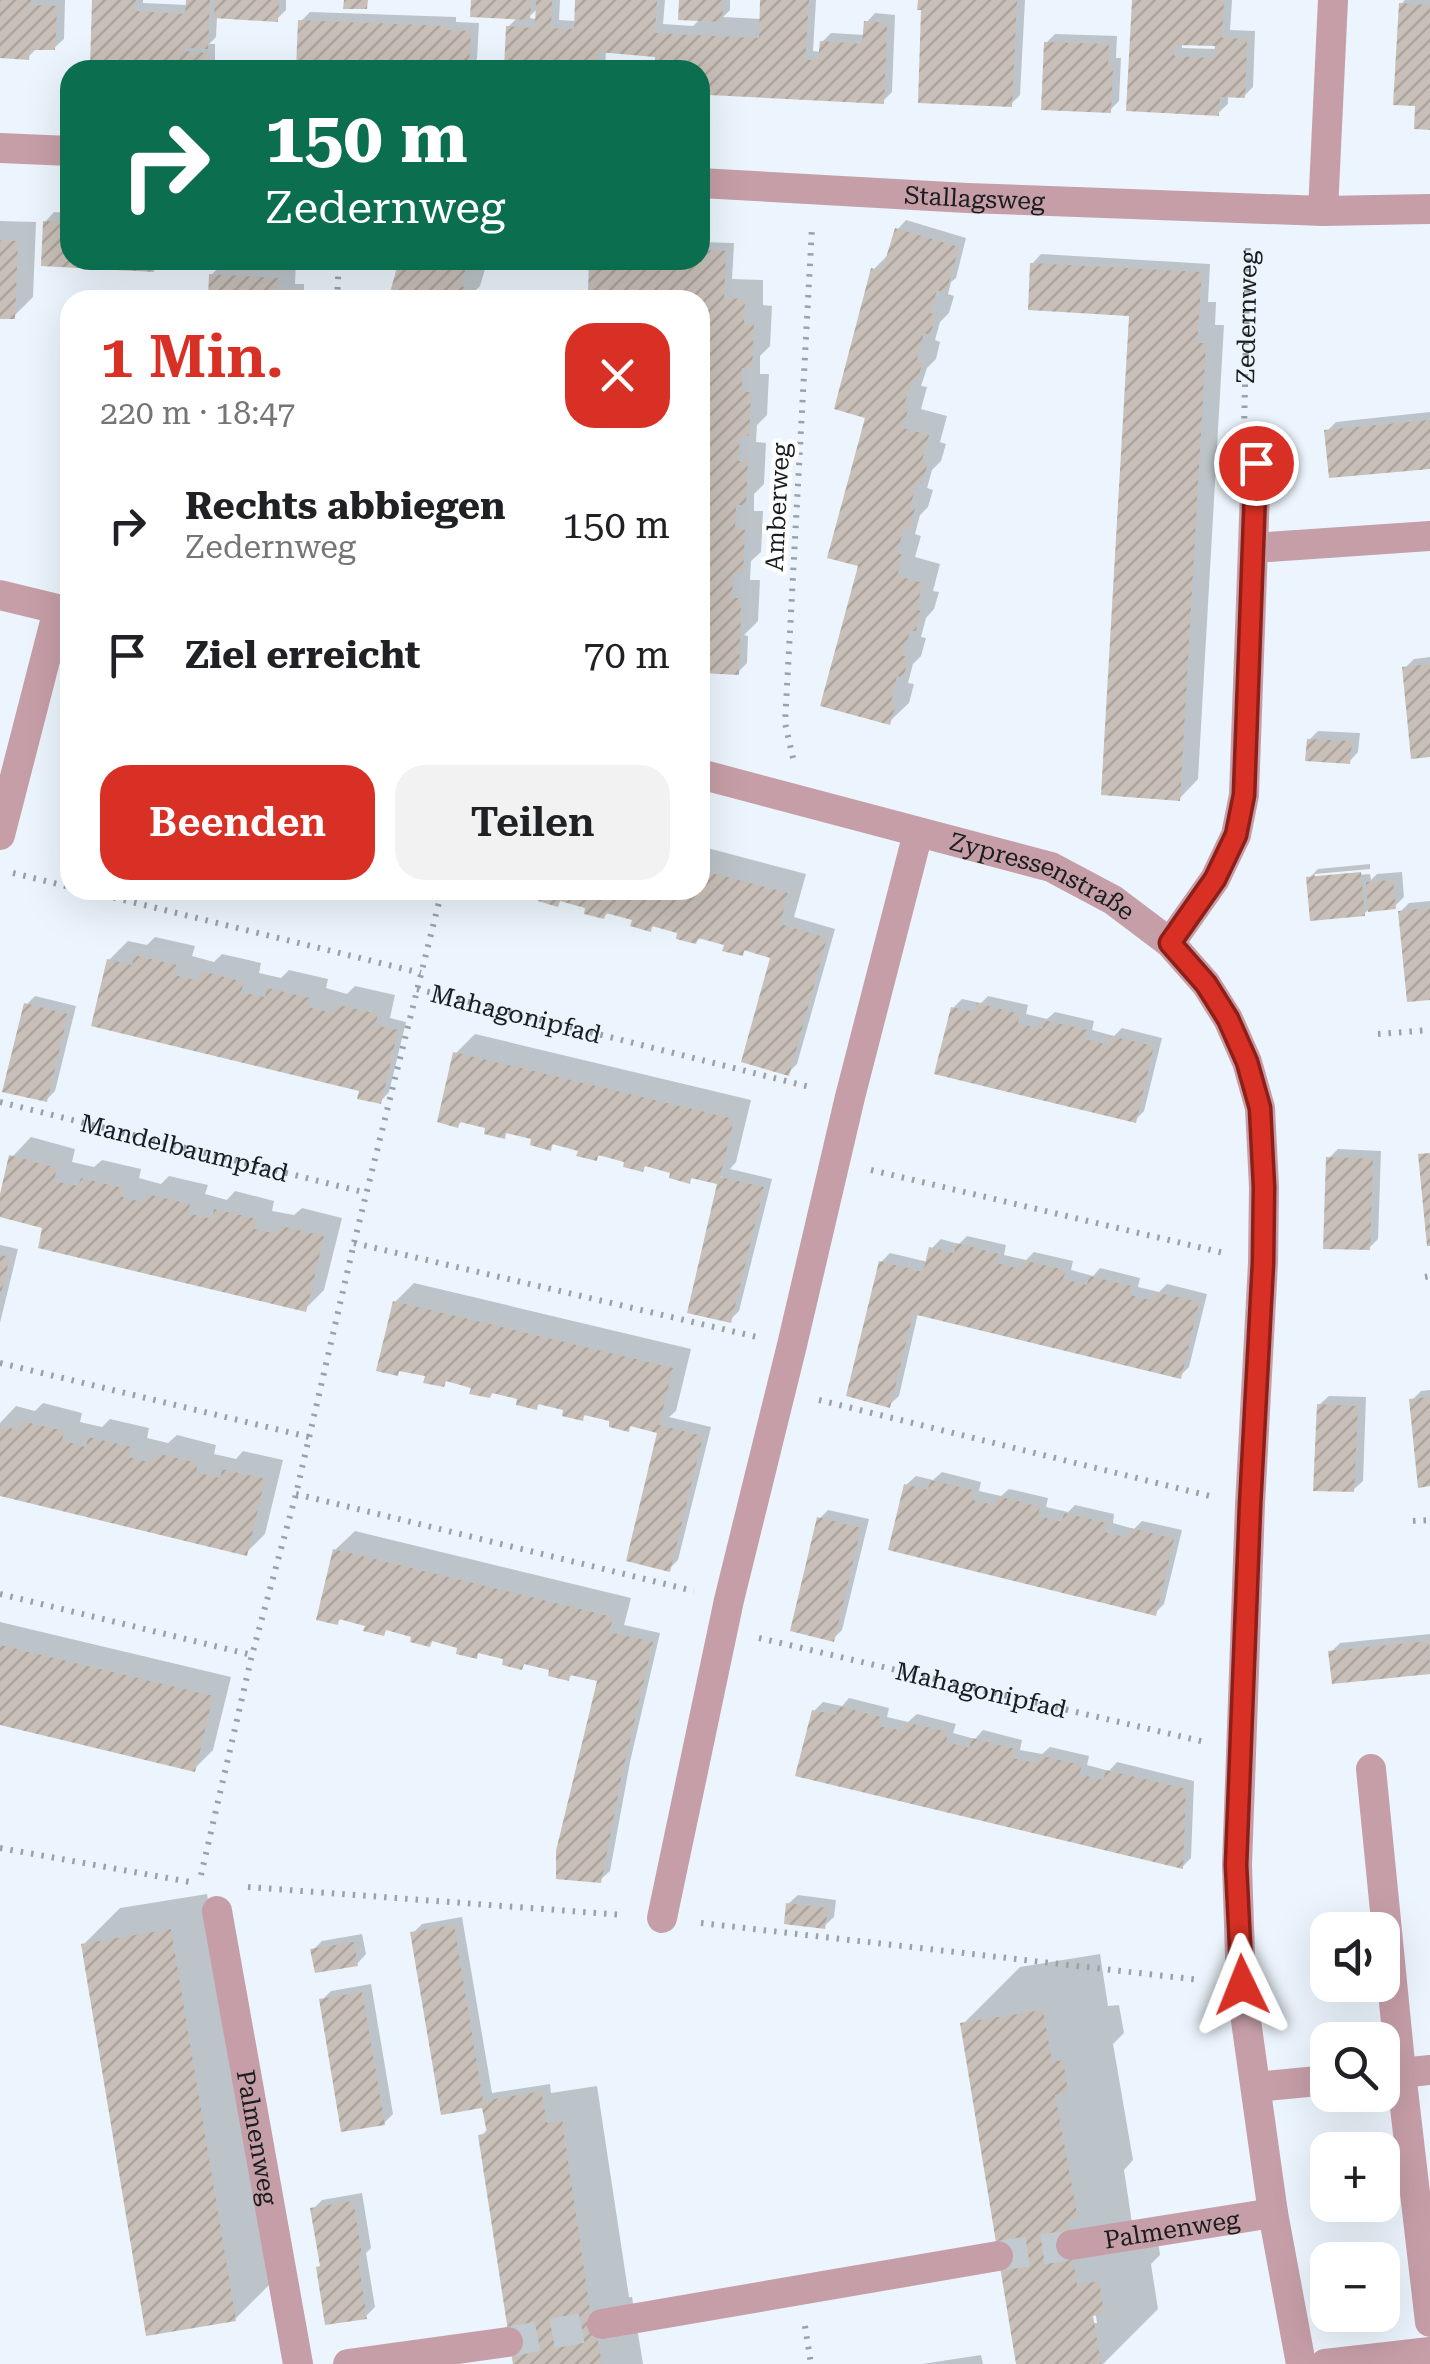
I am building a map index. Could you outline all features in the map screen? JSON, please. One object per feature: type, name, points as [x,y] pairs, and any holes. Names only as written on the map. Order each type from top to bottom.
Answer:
[{"type":"street","points":[[1323,211],[1333,0]]},
{"type":"street","points":[[0,148],[60,151]]},
{"type":"street","name":"Stallagsweg","points":[[710,184],[1250,207]]},
{"type":"street","points":[[1250,207],[1323,211],[1430,208]]},
{"type":"street","points":[[1170,943],[1215,879],[1236,835],[1244,795],[1256,463]]},
{"type":"street","points":[[1253,548],[1430,536]]},
{"type":"street","points":[[0,595],[60,610]]},
{"type":"street","points":[[0,835],[60,625]]},
{"type":"street","name":"Zypressenstraße","points":[[710,777],[1051,867],[1114,900],[1170,943],[1206,984],[1228,1019],[1247,1062],[1260,1108],[1264,1187],[1236,1865],[1240,1965],[1273,2213],[1301,2364]]},
{"type":"street","points":[[662,1918],[726,1615],[850,1097],[918,833]]},
{"type":"street","points":[[1371,1769],[1430,2322]]},
{"type":"street","name":"Palmenweg","points":[[217,1910],[298,2364]]},
{"type":"street","points":[[1256,2087],[1310,2082]]},
{"type":"street","name":"Palmenweg","points":[[1070,2245],[1273,2213]]},
{"type":"street","points":[[602,2324],[998,2256]]},
{"type":"street","points":[[348,2364],[508,2342]]},
{"type":"street","points":[[1324,2364],[1430,2352]]},
{"type":"path","name":"Amberweg","points":[[814,191],[785,723],[794,764],[822,777],[820,807]]},
{"type":"path","name":"Zedernweg","points":[[1250,207],[1242,426],[1256,463]]},
{"type":"path","points":[[0,870],[60,885]]},
{"type":"path","points":[[124,900],[421,973]]},
{"type":"path","points":[[199,1884],[439,900]]},
{"type":"path","name":"Mahagonipfad","points":[[417,990],[850,1097]]},
{"type":"path","points":[[1378,1034],[1430,1030]]},
{"type":"path","name":"Mandelbaumpfad","points":[[0,1102],[366,1193]]},
{"type":"path","points":[[836,1162],[1263,1263]]},
{"type":"path","points":[[354,1243],[792,1345]]},
{"type":"path","points":[[0,1363],[309,1437]]},
{"type":"path","points":[[780,1390],[1250,1506]]},
{"type":"path","name":"Mahagonipfad","points":[[296,1494],[726,1615],[1240,1750]]},
{"type":"path","points":[[1413,1521],[1430,1520]]},
{"type":"path","points":[[0,1594],[252,1655]]},
{"type":"building","points":[[0,0],[31,0],[31,5],[57,6],[55,50],[30,50],[29,60],[0,58]]},
{"type":"building","points":[[92,0],[136,0],[135,11],[185,14],[186,0],[210,0],[208,49],[184,48],[207,53],[207,60],[90,60]]},
{"type":"building","points":[[215,0],[279,0],[278,22],[214,18]]},
{"type":"building","points":[[344,0],[368,0],[367,9],[343,9]]},
{"type":"building","points":[[471,0],[531,0],[530,20],[470,17]]},
{"type":"building","points":[[536,0],[552,0],[551,28],[574,29],[575,0],[657,0],[655,33],[759,38],[760,0],[809,0],[805,60],[818,60],[820,41],[862,44],[864,21],[887,23],[884,104],[710,95],[710,60],[655,60],[655,57],[598,52],[598,60],[504,60],[506,26],[535,28]]},
{"type":"building","points":[[679,0],[723,0],[722,22],[678,20]]},
{"type":"building","points":[[918,0],[1017,0],[1012,107],[918,103]]},
{"type":"building","points":[[1132,0],[1224,0],[1222,38],[1247,39],[1245,98],[1220,97],[1219,116],[1126,111]],"holes":[[[1175,45],[1215,46],[1214,58],[1174,56]]]},
{"type":"building","points":[[1399,3],[1430,5],[1430,130],[1414,129],[1415,106],[1393,105]]},
{"type":"building","points":[[298,20],[448,26],[448,30],[471,31],[470,60],[296,60]]},
{"type":"building","points":[[1044,42],[1109,44],[1108,66],[1113,66],[1111,113],[1041,110]]},
{"type":"building","points":[[43,221],[60,222],[60,267],[41,266]]},
{"type":"building","points":[[895,228],[959,247],[946,293],[937,290],[930,313],[936,315],[930,335],[924,333],[917,359],[923,361],[904,405],[909,406],[903,428],[929,435],[922,461],[928,463],[922,483],[917,482],[910,507],[915,509],[897,553],[903,555],[897,576],[923,583],[916,609],[921,611],[903,656],[909,657],[903,678],[897,676],[890,725],[820,706],[858,566],[827,558],[865,418],[834,409],[871,268],[882,271]]},
{"type":"building","points":[[0,240],[18,241],[15,319],[0,319]]},
{"type":"building","points":[[710,250],[726,251],[724,298],[745,299],[744,324],[754,324],[752,368],[742,368],[742,392],[751,392],[749,436],[740,436],[738,461],[748,461],[746,505],[736,505],[735,529],[745,530],[743,573],[733,573],[732,598],[741,598],[739,675],[710,674],[710,290],[588,290],[589,270],[710,270]]},
{"type":"building","points":[[1030,263],[1202,272],[1197,343],[1206,343],[1180,801],[1101,795],[1129,316],[1028,310]]},
{"type":"building","points":[[396,270],[465,270],[461,286],[466,290],[391,290]]},
{"type":"building","points":[[209,274],[278,278],[277,290],[208,290]]},
{"type":"building","points":[[1430,420],[1430,469],[1329,478],[1324,430]]},
{"type":"building","points":[[1430,664],[1430,757],[1411,759],[1402,667]]},
{"type":"building","points":[[1307,739],[1352,741],[1350,764],[1305,761]]},
{"type":"building","points":[[1361,872],[1365,916],[1310,921],[1306,877]]},
{"type":"building","points":[[710,873],[788,893],[780,924],[827,938],[789,1076],[741,1062],[770,958],[744,950],[743,956],[722,951],[724,945],[698,938],[696,944],[676,939],[677,933],[652,926],[651,932],[630,926],[632,920],[606,913],[604,919],[584,914],[585,908],[560,901],[558,907],[538,901],[710,900]]},
{"type":"building","points":[[1393,880],[1396,909],[1368,912],[1366,882]]},
{"type":"building","points":[[1430,908],[1430,1000],[1407,1002],[1398,911]]},
{"type":"building","points":[[134,955],[177,965],[174,975],[198,981],[201,971],[244,982],[241,992],[265,997],[267,988],[310,998],[308,1007],[332,1013],[334,1004],[378,1014],[375,1025],[398,1030],[381,1104],[357,1099],[359,1091],[91,1026],[107,959],[132,965]]},
{"type":"building","points":[[24,1003],[68,1014],[47,1102],[2,1092]]},
{"type":"building","points":[[977,1003],[1020,1014],[1018,1023],[1042,1029],[1044,1020],[1087,1030],[1085,1039],[1108,1045],[1110,1036],[1154,1046],[1136,1123],[934,1074],[951,1007],[975,1012]]},
{"type":"building","points":[[453,1052],[734,1119],[720,1177],[764,1187],[731,1323],[687,1313],[717,1184],[691,1178],[690,1184],[645,1166],[643,1172],[598,1155],[597,1161],[552,1144],[551,1151],[530,1145],[531,1139],[506,1133],[505,1139],[484,1134],[485,1128],[460,1122],[458,1128],[437,1122]]},
{"type":"building","points":[[1430,1153],[1430,1246],[1427,1246],[1418,1154]]},
{"type":"building","points":[[9,1155],[57,1168],[54,1181],[78,1186],[81,1178],[123,1188],[122,1197],[145,1203],[147,1194],[190,1204],[188,1213],[212,1219],[214,1209],[257,1219],[254,1229],[278,1234],[281,1226],[324,1236],[306,1312],[38,1248],[42,1228],[0,1217],[0,1194]]},
{"type":"building","points":[[1326,1157],[1373,1159],[1370,1250],[1323,1249]]},
{"type":"building","points":[[956,1243],[999,1254],[996,1263],[1020,1269],[1022,1260],[1066,1270],[1063,1279],[1087,1285],[1089,1276],[1132,1286],[1130,1295],[1154,1301],[1155,1292],[1199,1302],[1181,1379],[913,1314],[890,1408],[846,1396],[879,1261],[923,1272],[929,1247],[954,1253]]},
{"type":"building","points":[[0,1255],[10,1257],[1,1294],[0,1293]]},
{"type":"building","points":[[393,1301],[673,1368],[659,1425],[703,1436],[670,1572],[626,1561],[657,1433],[630,1426],[629,1432],[609,1427],[609,1421],[584,1415],[583,1421],[562,1416],[563,1410],[538,1404],[537,1410],[516,1405],[517,1399],[492,1393],[490,1398],[469,1394],[471,1388],[446,1381],[444,1387],[423,1383],[425,1376],[376,1371]]},
{"type":"building","points":[[1430,1397],[1430,1486],[1418,1488],[1409,1399]]},
{"type":"building","points":[[1317,1404],[1358,1406],[1354,1492],[1313,1491]]},
{"type":"building","points":[[21,1421],[64,1431],[62,1440],[86,1447],[88,1437],[132,1447],[129,1457],[152,1463],[155,1453],[198,1463],[196,1472],[220,1478],[222,1469],[265,1479],[247,1556],[0,1496],[0,1426],[19,1430]]},
{"type":"building","points":[[930,1480],[973,1490],[972,1500],[995,1505],[997,1496],[1040,1507],[1038,1516],[1062,1522],[1064,1513],[1107,1523],[1105,1532],[1128,1538],[1131,1528],[1174,1539],[1156,1616],[888,1550],[904,1484],[928,1490]]},
{"type":"building","points":[[817,1517],[861,1528],[834,1642],[790,1631]]},
{"type":"building","points":[[333,1549],[613,1617],[609,1632],[653,1642],[601,1883],[556,1879],[556,1851],[597,1681],[570,1675],[569,1681],[548,1676],[549,1670],[524,1664],[522,1670],[502,1665],[503,1659],[478,1653],[477,1659],[456,1654],[457,1648],[432,1641],[430,1647],[386,1630],[384,1636],[339,1619],[338,1625],[316,1620]]},
{"type":"building","points":[[1429,1641],[1430,1674],[1332,1684],[1328,1651]]},
{"type":"building","points":[[0,1645],[213,1696],[195,1772],[0,1725]]},
{"type":"building","points":[[838,1706],[881,1717],[879,1726],[903,1731],[905,1722],[948,1732],[946,1742],[969,1748],[972,1738],[1015,1749],[1012,1758],[1036,1763],[1038,1755],[1082,1765],[1079,1774],[1103,1780],[1106,1770],[1186,1789],[1183,1869],[795,1776],[812,1710],[836,1715]]},
{"type":"building","points":[[786,1903],[828,1908],[825,1929],[784,1924]]},
{"type":"building","points":[[454,1925],[483,2101],[541,2091],[547,2123],[562,2120],[593,2330],[573,2334],[596,2331],[602,2364],[513,2364],[478,2135],[487,2133],[482,2108],[441,2115],[410,1932]]},
{"type":"building","points":[[171,1929],[236,2321],[146,2336],[81,1944]]},
{"type":"building","points":[[354,1942],[358,1966],[315,1973],[310,1949]]},
{"type":"building","points":[[362,1992],[385,2125],[341,2132],[319,1999]]},
{"type":"building","points":[[1043,2010],[1052,2062],[1063,2060],[1068,2093],[1055,2095],[1078,2219],[1067,2221],[1077,2285],[1099,2281],[1104,2314],[1093,2316],[1101,2364],[1016,2364],[960,2023]]},
{"type":"building","points":[[353,2201],[367,2319],[325,2325],[310,2208]]},
{"type":"tunnel","points":[[998,2256],[1071,2245]]},
{"type":"tunnel","points":[[508,2342],[602,2324]]},
{"type":"route","points":[[1242,1985],[1236,1865],[1263,1263],[1260,1108],[1247,1062],[1228,1019],[1206,984],[1170,943],[1215,879],[1236,835],[1244,795],[1256,463]]}]
